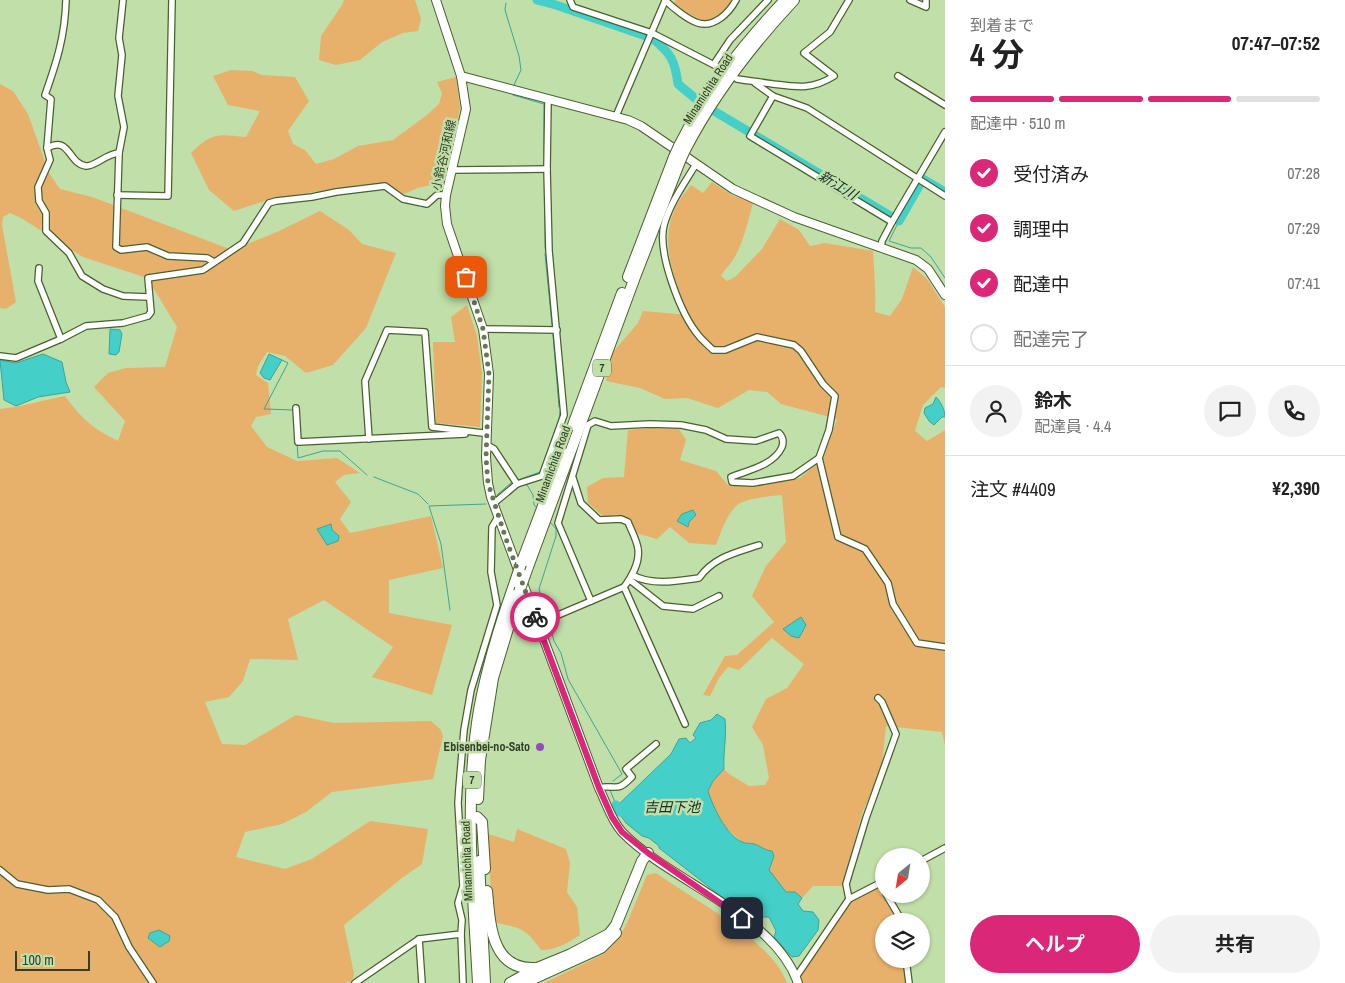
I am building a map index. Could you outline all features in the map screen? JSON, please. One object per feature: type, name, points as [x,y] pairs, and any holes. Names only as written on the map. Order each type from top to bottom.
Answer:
[{"type":"highway","name":"Minamichita Road","points":[[478,983],[472,824],[473,764],[486,677],[497,635],[521,564],[677,159],[698,110],[745,43],[785,0]]},
{"type":"highway","name":"Minamichita Road","points":[[682,148],[733,70],[794,0]]},
{"type":"highway","name":"Minamichita Road","points":[[485,983],[477,817],[480,760],[491,686],[504,637],[525,575],[677,159]]},
{"type":"highway","points":[[477,817],[482,822],[488,903],[496,946],[508,962],[535,976]]},
{"type":"highway","points":[[510,983],[535,976],[601,948],[615,936],[647,862],[648,853]]},
{"type":"highway","points":[[473,983],[472,942],[475,936]]},
{"type":"highway","points":[[524,983],[535,976]]},
{"type":"main road","name":"小鈴谷河和線","points":[[436,0],[461,76],[466,109],[445,206],[447,224],[483,329],[489,374],[485,433],[488,483],[493,504],[537,624],[599,788],[612,817],[622,832],[648,853],[733,911],[767,938],[786,960],[797,980]]},
{"type":"main road","points":[[461,76],[616,116],[641,126],[733,189],[794,217],[910,256],[922,263],[932,274],[945,295]]},
{"type":"street","points":[[66,0],[66,17],[59,54],[44,94],[51,99],[47,148],[50,160],[38,187],[39,201],[46,213],[46,231],[69,253],[82,276],[103,290],[123,296],[148,298]]},
{"type":"street","points":[[124,0],[119,38],[122,55],[118,96],[124,127],[119,153],[116,247],[121,250],[147,247],[168,256],[207,258],[214,262]]},
{"type":"street","points":[[117,195],[168,196],[172,0]]},
{"type":"street","points":[[570,0],[573,7],[652,33],[720,68]]},
{"type":"street","points":[[616,116],[665,0],[698,24],[714,22],[732,7],[736,0]]},
{"type":"street","points":[[714,64],[730,40],[768,0]]},
{"type":"street","points":[[737,79],[802,88],[834,76],[804,53],[830,32],[849,0]]},
{"type":"street","points":[[910,0],[926,7],[926,0]]},
{"type":"street","points":[[898,76],[945,105]]},
{"type":"street","points":[[755,83],[772,96],[806,108],[945,196]]},
{"type":"street","points":[[772,96],[751,132],[892,222]]},
{"type":"street","points":[[493,504],[517,484],[542,476],[548,468],[564,415],[549,252],[548,99]]},
{"type":"street","points":[[881,247],[882,240],[892,222],[920,181],[945,132]]},
{"type":"street","points":[[47,148],[55,143],[61,144],[83,166],[89,166],[112,153],[119,153]]},
{"type":"street","points":[[591,601],[558,523],[588,425],[595,421],[611,426],[681,425],[706,430],[726,439],[756,441],[778,433],[782,436],[784,442],[778,455],[760,466],[731,477],[732,482],[753,483],[793,476],[818,458],[829,430],[835,396],[822,384],[801,351],[794,345],[757,337],[725,350],[713,350],[698,336],[683,311],[670,276],[663,249],[664,227],[671,207],[696,164]]},
{"type":"street","points":[[452,170],[547,169]]},
{"type":"street","points":[[0,356],[16,358],[86,326],[123,323],[148,316],[151,312],[148,298],[148,278],[203,270],[243,243],[269,204],[276,201],[385,186],[403,199],[427,204],[437,195],[446,195]]},
{"type":"street","points":[[39,268],[38,281],[61,339]]},
{"type":"street","points":[[483,329],[557,330]]},
{"type":"street","points":[[368,439],[365,381],[387,330],[425,332],[432,427],[485,433]]},
{"type":"street","points":[[296,408],[298,442],[485,433]]},
{"type":"street","points":[[487,445],[494,449],[517,484]]},
{"type":"street","points":[[818,458],[838,537],[865,549],[888,583],[893,604],[917,643],[945,647]]},
{"type":"street","points":[[537,624],[624,587],[631,578],[636,566],[638,549],[628,522],[621,519],[599,520],[581,503],[571,478]]},
{"type":"street","points":[[463,983],[462,920],[458,903],[463,886],[458,803],[459,788],[464,730],[471,690],[497,605],[491,572],[492,527],[498,517]]},
{"type":"street","points":[[631,578],[668,582],[699,578],[706,568],[728,555],[759,545]]},
{"type":"street","points":[[631,578],[663,606],[693,610],[719,596]]},
{"type":"street","points":[[624,587],[685,724]]},
{"type":"street","points":[[849,899],[846,884],[866,818],[896,734],[882,702],[878,698]]},
{"type":"street","points":[[599,788],[606,785],[621,786],[632,777],[626,769],[656,744]]},
{"type":"street","points":[[930,856],[945,848]]},
{"type":"street","points":[[0,870],[17,884],[48,890],[69,888],[98,900],[115,917],[129,946],[153,983]]},
{"type":"street","points":[[797,980],[849,899],[875,886]]},
{"type":"street","points":[[355,983],[419,939],[461,934]]},
{"type":"street","points":[[419,939],[422,983]]},
{"type":"street","points":[[907,968],[909,983]]},
{"type":"shaded area","points":[[344,0],[415,0],[421,19],[418,31],[403,33],[382,42],[360,60],[336,65],[319,60],[321,36]]},
{"type":"shaded area","points":[[676,0],[733,0],[731,5],[714,20],[701,20],[683,11],[674,3]]},
{"type":"shaded area","points":[[231,70],[252,71],[262,75],[295,77],[309,101],[288,131],[293,144],[305,150],[316,164],[334,159],[358,146],[393,140],[439,104],[442,93],[437,82],[456,77],[460,108],[443,182],[418,188],[404,194],[384,184],[333,189],[274,198],[234,211],[209,190],[191,153],[205,141],[216,136],[246,137],[260,111],[228,105],[213,76]]},
{"type":"shaded area","points":[[0,84],[13,91],[28,114],[49,173],[60,189],[92,197],[232,250],[277,232],[320,211],[349,230],[362,244],[396,253],[366,328],[333,365],[306,373],[285,356],[267,352],[258,366],[256,375],[268,383],[271,414],[256,417],[251,426],[267,447],[297,461],[337,458],[360,473],[344,475],[335,482],[351,502],[340,519],[350,533],[431,516],[443,568],[389,580],[389,613],[452,625],[432,695],[372,677],[393,647],[324,600],[288,619],[298,660],[250,659],[243,681],[229,697],[205,702],[222,744],[245,745],[296,715],[334,723],[431,721],[441,730],[443,736],[433,779],[332,792],[306,812],[282,824],[245,832],[236,857],[285,869],[312,859],[370,821],[428,829],[422,864],[344,925],[354,974],[352,981],[344,983],[0,983],[0,409],[65,396],[88,422],[118,441],[125,421],[94,387],[108,373],[126,368],[165,367],[177,327],[152,286],[144,277],[83,257],[10,213],[3,217],[2,225],[16,302],[6,309],[0,308]]},
{"type":"shaded area","points":[[712,182],[730,194],[753,203],[740,247],[721,276],[727,281],[735,277],[762,249],[780,219],[799,230],[810,246],[825,243],[873,251],[875,312],[890,316],[902,299],[913,267],[927,279],[945,307],[945,388],[941,387],[923,405],[915,431],[927,441],[945,430],[945,745],[942,732],[886,726],[881,772],[863,811],[842,886],[813,886],[802,898],[795,893],[786,892],[769,870],[774,856],[756,845],[742,842],[726,828],[713,807],[708,791],[713,781],[724,769],[749,786],[765,785],[769,778],[763,745],[752,727],[766,699],[787,688],[804,664],[772,638],[739,670],[728,667],[719,678],[710,696],[703,695],[725,656],[737,655],[774,622],[752,596],[766,566],[786,542],[782,495],[751,499],[736,506],[727,519],[716,545],[689,543],[670,527],[657,539],[636,533],[630,520],[616,515],[604,517],[588,503],[587,487],[603,478],[624,477],[628,430],[650,428],[679,429],[686,440],[680,460],[716,471],[728,485],[756,487],[800,478],[823,459],[837,419],[781,404],[767,392],[749,390],[718,408],[687,398],[665,399],[640,388],[606,381],[613,352],[638,323],[643,311],[688,315],[671,263],[668,237],[670,224],[677,204],[691,185],[703,193]]},
{"type":"shaded area","points":[[467,305],[477,336],[482,373],[480,427],[436,423],[433,342],[455,342],[451,317]]},
{"type":"shaded area","points":[[517,829],[566,849],[570,863],[567,892],[577,907],[580,935],[557,947],[541,950],[523,930],[497,923],[492,915],[488,834],[514,842]]},
{"type":"shaded area","points":[[656,873],[749,936],[778,967],[787,983],[544,983],[604,954],[618,939],[627,923],[647,875]]},
{"type":"shaded area","points":[[875,888],[875,903],[888,903],[894,913],[875,913],[875,968],[904,968],[907,983],[800,983],[798,979],[850,901]]},
{"type":"water","points":[[110,329],[120,330],[122,334],[119,352],[116,355],[109,354]]},
{"type":"water","points":[[43,354],[62,362],[70,392],[38,397],[16,406],[4,400],[0,360],[16,363]]},
{"type":"water","points":[[269,354],[282,360],[270,380],[264,378],[260,373]]},
{"type":"water","points":[[936,397],[940,401],[945,417],[942,417],[934,425],[924,413],[925,408],[933,404]]},
{"type":"water","points":[[693,510],[696,515],[689,522],[688,527],[677,521],[682,514]]},
{"type":"water","points":[[331,524],[332,530],[339,536],[338,541],[327,545],[317,529]]},
{"type":"water","points":[[801,617],[806,625],[799,638],[791,636],[783,629]]},
{"type":"water","name":"吉田下池","points":[[717,714],[725,719],[724,769],[713,781],[708,791],[713,805],[731,833],[742,842],[754,844],[772,851],[774,856],[769,870],[786,892],[795,892],[802,898],[798,904],[803,911],[813,912],[819,920],[818,930],[799,956],[792,957],[774,937],[776,931],[769,917],[760,917],[743,904],[735,907],[659,848],[649,838],[642,836],[626,823],[618,812],[620,811],[619,804],[671,754],[679,739],[686,738],[690,743],[696,738],[693,735],[700,723],[711,720]]},
{"type":"water","points":[[159,930],[170,936],[169,941],[160,947],[148,938],[150,933]]},
{"type":"waterway","name":"新江川","points":[[537,0],[646,36]]},
{"type":"waterway","points":[[506,3],[505,10],[519,56],[521,70],[514,85]]},
{"type":"waterway","name":"新江川","points":[[653,39],[668,53],[674,63],[678,84],[696,99]]},
{"type":"waterway","points":[[513,95],[544,104],[544,155]]},
{"type":"waterway","name":"新江川","points":[[714,111],[899,221],[923,179],[945,192]]},
{"type":"waterway","points":[[545,186],[545,248]]},
{"type":"waterway","points":[[899,221],[889,241],[911,248],[921,248],[931,257],[945,278]]},
{"type":"waterway","points":[[545,254],[552,325]]},
{"type":"waterway","points":[[553,335],[559,407]]},
{"type":"waterway","points":[[282,360],[288,363],[264,409],[293,410]]},
{"type":"waterway","points":[[518,480],[540,472],[560,412]]},
{"type":"waterway","points":[[297,443],[298,458],[323,451],[340,451],[367,475]]},
{"type":"waterway","points":[[374,477],[418,494],[428,504]]},
{"type":"waterway","points":[[497,495],[512,482]]},
{"type":"waterway","points":[[527,485],[533,495],[536,507]]},
{"type":"waterway","points":[[450,610],[441,544],[429,506],[486,504]]},
{"type":"waterway","points":[[546,613],[539,589],[556,536],[556,529],[551,523]]},
{"type":"waterway","points":[[549,622],[554,641],[561,653],[568,679],[622,774],[613,781]]},
{"type":"waterway","points":[[610,790],[616,805]]},
{"type":"waterway","points":[[616,805],[619,812]]},
{"type":"tunnel","points":[[550,469],[570,477]]},
{"type":"way so far","points":[[466,277],[483,329],[489,374],[486,458],[488,483],[506,539],[535,617]]},
{"type":"place","name":"Ebisenbei-no-Sato","points":[[540,747]]},
{"type":"route","points":[[535,617],[599,788],[612,817],[622,832],[648,853],[742,918]]}]
